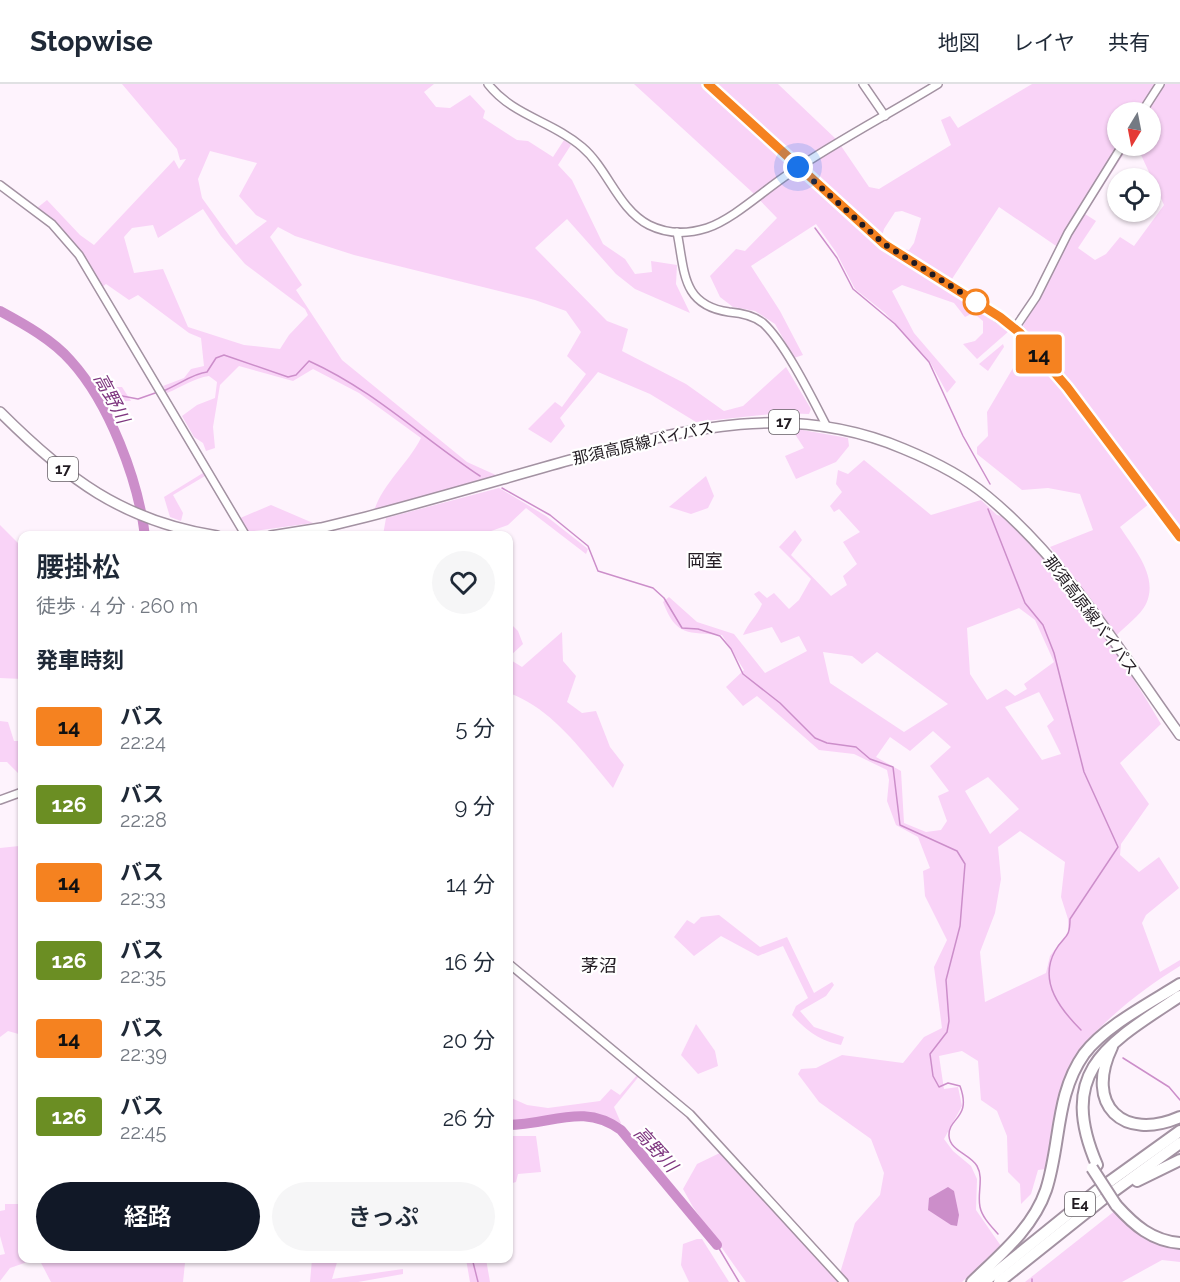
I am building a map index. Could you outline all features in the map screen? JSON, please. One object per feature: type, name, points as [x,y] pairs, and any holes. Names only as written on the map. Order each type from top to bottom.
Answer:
[{"type":"highway","points":[[972,1282],[1014,1241],[1036,1213],[1051,1172],[1062,1103],[1069,1082],[1091,1046],[1180,984]]},
{"type":"highway","points":[[1094,1166],[1084,1127],[1084,1091],[1097,1059],[1180,996]]},
{"type":"highway","points":[[1109,1033],[1088,1063],[1077,1097],[1080,1134],[1094,1166],[1118,1203],[1147,1233],[1163,1240],[1180,1243]]},
{"type":"highway","points":[[1114,1044],[1102,1071],[1101,1086],[1105,1100],[1115,1113],[1130,1122],[1148,1125],[1180,1117]]},
{"type":"highway","name":"E4","points":[[984,1282],[1098,1190],[1180,1131]]},
{"type":"highway","name":"E4","points":[[999,1282],[1180,1143]]},
{"type":"highway","points":[[1037,1251],[1134,1183],[1180,1160]]},
{"type":"highway","points":[[1118,1203],[1151,1229],[1168,1236],[1180,1237]]},
{"type":"main road","points":[[708,84],[884,244],[1015,328],[1067,387],[1180,537]]},
{"type":"main road","name":"17","points":[[0,411],[75,479],[151,521],[195,531]]},
{"type":"main road","name":"那須高原線バイパス","points":[[299,531],[344,523],[677,432],[761,422],[826,425],[868,435],[913,453],[936,464],[986,495],[1022,528],[1063,576],[1180,735]]},
{"type":"street","points":[[488,84],[501,99],[520,112],[580,145],[597,163],[629,209],[640,219],[655,227],[677,232],[710,227],[798,167],[938,84]]},
{"type":"street","points":[[864,84],[885,116]]},
{"type":"street","points":[[1148,102],[1160,84]]},
{"type":"street","points":[[1015,328],[1036,297],[1079,213],[1116,156]]},
{"type":"street","points":[[0,185],[52,224],[80,255],[243,531]]},
{"type":"street","points":[[677,232],[688,283],[696,300],[714,310],[742,313],[763,323],[778,342],[826,425]]},
{"type":"street","points":[[0,800],[18,793]]},
{"type":"street","points":[[513,967],[690,1114],[844,1282]]},
{"type":"shaded area","points":[[122,84],[434,84],[424,92],[436,107],[450,108],[470,95],[485,111],[483,118],[517,140],[528,141],[553,157],[564,140],[571,145],[558,165],[572,180],[603,244],[625,259],[635,274],[652,272],[651,261],[677,265],[676,284],[690,313],[635,289],[616,274],[567,219],[535,248],[607,321],[628,329],[622,351],[686,384],[724,411],[743,406],[786,367],[811,409],[809,414],[780,413],[696,422],[650,394],[598,372],[560,418],[565,426],[551,443],[528,429],[555,402],[562,407],[586,374],[567,356],[581,332],[566,311],[535,300],[354,255],[295,236],[278,227],[270,237],[302,285],[296,290],[342,360],[467,462],[498,476],[374,511],[383,491],[421,438],[359,393],[313,369],[293,381],[239,366],[220,385],[213,427],[215,448],[206,451],[203,443],[194,437],[182,416],[197,405],[215,398],[217,382],[209,376],[204,377],[167,393],[163,386],[184,378],[191,369],[204,366],[201,338],[189,333],[138,295],[129,300],[106,284],[101,288],[80,250],[37,208],[47,200],[80,235],[94,245],[174,160],[179,169],[186,159],[180,160],[177,149]],"holes":[[[210,151],[257,163],[239,196],[256,215],[267,221],[236,245],[202,198],[198,179]],[[203,209],[221,236],[245,264],[305,309],[308,315],[289,335],[280,349],[244,345],[188,327],[163,269],[134,273],[124,237],[132,228],[153,225],[158,238]]]},
{"type":"shaded area","points":[[634,84],[778,84],[837,140],[869,187],[879,189],[951,145],[941,120],[950,116],[958,128],[1032,84],[1180,84],[1180,531],[1022,328],[1062,250],[999,207],[950,282],[900,251],[909,250],[914,243],[921,218],[902,211],[895,212],[884,229],[881,240],[976,307],[971,314],[965,317],[954,303],[902,285],[892,291],[914,333],[956,382],[947,393],[930,362],[885,313],[855,289],[836,252],[816,224],[751,266],[780,311],[803,355],[794,358],[775,324],[755,311],[733,307],[720,297],[710,276],[736,249],[745,251],[777,218],[752,192]]},
{"type":"shaded area","points":[[981,310],[1009,331],[977,359],[963,344],[975,341],[983,333],[983,321],[976,315]]},
{"type":"shaded area","points":[[1003,344],[1004,347],[988,371],[979,364]]},
{"type":"shaded area","points":[[1020,356],[1036,357],[1149,504],[1120,527],[1143,563],[1149,583],[1149,594],[1140,612],[1117,635],[1050,547],[1093,530],[1080,494],[1048,488],[1022,490],[977,454],[977,447],[988,436],[987,412]]},
{"type":"shaded area","points":[[97,387],[122,387],[131,401],[105,401]]},
{"type":"shaded area","points":[[791,428],[848,438],[849,446],[836,462],[796,479],[785,456],[804,448]]},
{"type":"shaded area","points":[[864,460],[931,515],[981,500],[997,515],[1005,517],[1049,564],[1090,615],[1161,724],[1120,763],[1149,804],[1121,844],[1120,855],[1139,872],[1159,857],[1179,888],[1146,915],[1142,923],[1160,972],[1180,960],[1180,966],[1121,1008],[1082,1047],[1062,1086],[1052,1128],[1046,1169],[1038,1170],[1031,1194],[1021,1204],[1020,1184],[1008,1172],[1007,1136],[997,1111],[981,1100],[978,1061],[962,1051],[939,1056],[944,1089],[958,1087],[962,1106],[944,1139],[953,1151],[971,1166],[977,1179],[976,1210],[1001,1246],[962,1282],[746,1282],[693,1207],[683,1189],[697,1164],[726,1150],[840,1273],[855,1223],[880,1195],[884,1173],[871,1139],[819,1102],[798,1074],[801,1069],[816,1068],[842,1055],[903,1063],[924,1037],[942,1028],[934,967],[947,940],[925,896],[923,871],[930,868],[918,837],[896,825],[887,801],[889,780],[887,770],[854,754],[819,750],[757,696],[743,706],[726,687],[744,670],[722,635],[692,632],[678,627],[663,602],[669,597],[697,622],[734,634],[765,673],[807,651],[799,636],[781,643],[772,627],[743,635],[762,604],[754,594],[759,591],[767,598],[774,593],[789,609],[799,600],[811,579],[779,547],[795,530],[802,540],[791,555],[831,596],[847,585],[843,576],[857,564],[843,542],[860,532],[839,509],[834,512],[830,506],[842,492],[836,484],[838,470],[848,474]],"holes":[[[1019,608],[1035,620],[1054,662],[1024,684],[1027,689],[1015,696],[1006,689],[987,700],[970,674],[967,628]],[[823,652],[852,656],[862,664],[877,652],[948,704],[904,732],[830,683]],[[1039,692],[1054,720],[1047,726],[1061,754],[1042,760],[1005,707]],[[933,731],[951,747],[930,766],[949,791],[938,796],[947,821],[941,830],[926,832],[904,823],[901,771],[876,757],[890,737],[910,751]],[[988,777],[1019,809],[990,834],[965,791]],[[1020,831],[1065,862],[1061,897],[1068,919],[1068,932],[1050,956],[1046,973],[985,1002],[980,952],[995,913],[1001,879],[998,847]]]},
{"type":"shaded area","points":[[203,473],[205,476],[173,495],[183,513],[181,521],[170,517],[164,497]]},
{"type":"shaded area","points":[[706,476],[714,496],[708,508],[691,514],[669,507]]},
{"type":"shaded area","points":[[499,488],[546,516],[588,549],[586,554],[526,508],[508,525],[491,531],[384,531],[386,518]]},
{"type":"shaded area","points":[[271,505],[313,523],[246,531],[238,519]]},
{"type":"shaded area","points":[[0,525],[18,543],[18,679],[0,678]]},
{"type":"shaded area","points":[[513,626],[518,631],[523,644],[513,653]]},
{"type":"shaded area","points":[[562,632],[563,661],[576,676],[567,702],[582,713],[596,711],[610,747],[624,765],[613,788],[566,733],[540,710],[513,695],[513,661],[522,667]]},
{"type":"shaded area","points":[[0,721],[8,722],[14,741],[18,741],[18,773],[7,762],[0,762]]},
{"type":"shaded area","points":[[18,846],[18,1034],[8,1031],[0,1037],[0,848]]},
{"type":"shaded area","points":[[719,915],[760,947],[787,937],[814,993],[832,982],[834,985],[826,996],[800,1011],[814,1027],[844,1037],[841,1045],[826,1041],[814,1034],[792,1015],[796,1006],[808,998],[783,946],[758,956],[721,936],[694,956],[674,937],[687,920],[694,924],[701,917]]},
{"type":"shaded area","points":[[696,1024],[715,1051],[718,1066],[698,1074],[681,1055]]},
{"type":"shaded area","points":[[638,1074],[640,1075],[614,1107],[621,1123],[618,1125],[607,1118],[587,1113],[537,1122],[513,1121],[513,1099],[527,1105],[548,1108],[600,1101],[611,1089],[620,1095]]},
{"type":"shaded area","points":[[513,1136],[536,1136],[541,1172],[518,1174],[516,1182],[513,1183]]},
{"type":"shaded area","points":[[948,1187],[954,1191],[959,1215],[957,1226],[951,1225],[928,1210],[929,1198]]},
{"type":"shaded area","points":[[5,1204],[18,1204],[18,1263],[24,1263],[10,1268],[0,1281],[0,1255],[5,1254],[0,1236],[0,1211],[5,1210]]},
{"type":"shaded area","points":[[1116,1210],[1129,1224],[1152,1241],[1180,1248],[1180,1262],[1162,1260],[1122,1282],[1025,1282]]},
{"type":"shaded area","points":[[702,1239],[729,1282],[689,1282],[681,1265],[683,1244]]},
{"type":"shaded area","points":[[41,1263],[185,1263],[183,1282],[51,1282]]},
{"type":"shaded area","points":[[312,1263],[337,1263],[332,1279],[403,1269],[403,1274],[358,1282],[310,1282]]},
{"type":"shaded area","points":[[467,1263],[487,1263],[490,1282],[470,1282]]},
{"type":"waterway","points":[[815,228],[837,258],[853,289],[895,324],[929,362],[963,436],[990,484]]},
{"type":"waterway","name":"高野川","points":[[0,311],[56,346],[85,378],[98,398],[120,443],[136,491],[144,531]]},
{"type":"waterway","points":[[163,391],[207,372],[216,358],[224,355],[288,377],[296,375],[309,361],[377,400],[480,476]]},
{"type":"waterway","points":[[91,390],[138,399],[158,392]]},
{"type":"waterway","points":[[502,488],[550,515],[588,546],[598,571],[653,588],[664,598],[682,628],[698,629],[720,636],[731,649],[743,674],[780,703],[815,738],[827,743],[856,747],[870,759],[893,767],[900,825],[957,851],[965,864],[960,926],[946,980],[949,1021],[947,1032],[930,1054],[933,1076],[939,1087],[948,1083],[960,1086],[963,1097],[962,1111],[952,1125],[950,1141],[977,1166],[980,1176],[981,1211],[998,1234]]},
{"type":"waterway","points":[[988,509],[1025,603],[1043,625],[1054,653],[1084,772],[1118,847],[1070,919],[1068,934],[1058,946],[1050,962],[1050,984],[1054,995],[1066,1014],[1081,1030]]},
{"type":"waterway","points":[[1123,1058],[1169,1087],[1180,1100]]},
{"type":"waterway","name":"高野川","points":[[513,1125],[580,1116],[593,1117],[621,1130],[717,1245]]},
{"type":"waterway","name":"高野川","points":[[717,1245],[739,1282]]},
{"type":"waterway","points":[[473,1263],[478,1282]]},
{"type":"bus line","name":"14","points":[[708,84],[884,244],[1015,328],[1067,387],[1180,537]]},
{"type":"district","name":"岡室","points":[[705,560]]},
{"type":"district","name":"茅沼","points":[[599,965]]},
{"type":"route","points":[[798,167],[884,244],[915,266],[976,302]]}]
